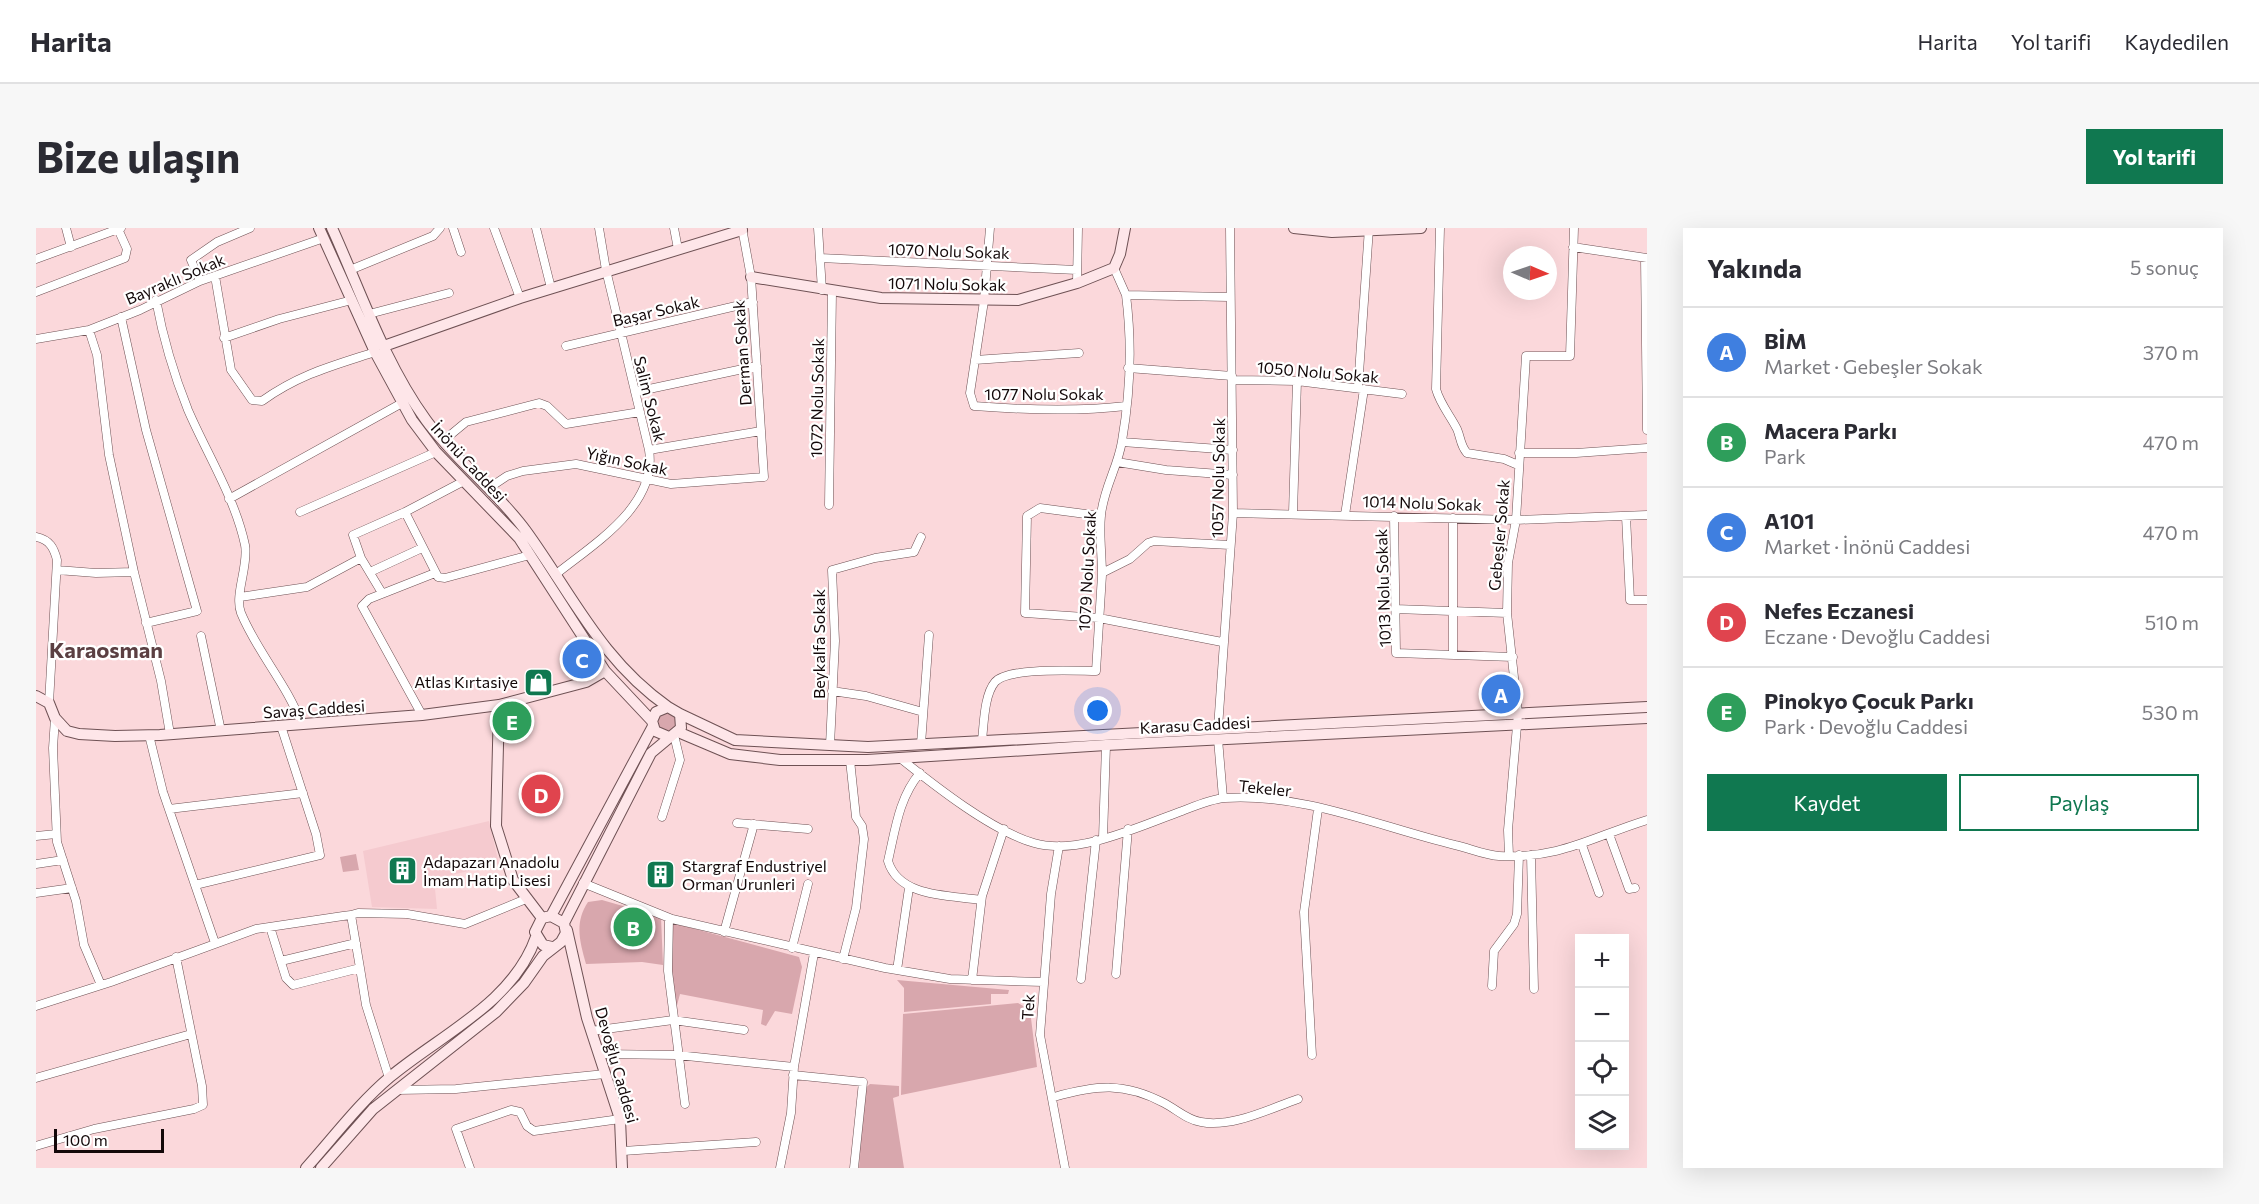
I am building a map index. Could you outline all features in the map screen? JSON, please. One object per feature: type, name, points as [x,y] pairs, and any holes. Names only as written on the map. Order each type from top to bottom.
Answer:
[{"type":"street","points":[[66,228],[71,247]]},
{"type":"street","points":[[200,281],[191,260],[217,242],[250,228]]},
{"type":"street","name":"İnönü Caddesi","points":[[332,228],[369,314],[380,349],[402,403],[435,452],[507,524],[530,555],[605,671]]},
{"type":"street","points":[[350,270],[433,236],[440,228]]},
{"type":"street","points":[[453,228],[461,252]]},
{"type":"street","points":[[494,228],[519,298]]},
{"type":"street","points":[[536,228],[551,288]]},
{"type":"street","name":"Salim Sokak","points":[[555,575],[620,523],[633,506],[650,466],[649,450],[620,333],[599,228]]},
{"type":"street","points":[[674,228],[678,249]]},
{"type":"street","name":"1072 Nolu Sokak","points":[[818,228],[820,258],[827,291],[829,505]]},
{"type":"street","points":[[990,228],[984,301],[975,360],[1079,353]]},
{"type":"street","points":[[1077,284],[1078,228]]},
{"type":"street","points":[[1125,228],[1120,254],[1114,268],[1126,295],[1229,297]]},
{"type":"street","name":"1057 Nolu Sokak","points":[[1222,798],[1218,734],[1222,642],[1233,513],[1230,228]]},
{"type":"street","points":[[1294,228],[1332,232],[1421,228]]},
{"type":"street","name":"Gebeşler Sokak","points":[[1440,228],[1436,380],[1439,401],[1458,429],[1460,442],[1467,453],[1504,459],[1518,465],[1516,520],[1508,563],[1507,613],[1513,657],[1517,719],[1508,830],[1509,855]]},
{"type":"street","points":[[1518,465],[1526,356],[1570,356],[1574,228]]},
{"type":"street","points":[[36,260],[120,229],[127,249],[125,258],[36,292]]},
{"type":"street","points":[[214,276],[231,370],[244,393],[257,402],[302,376],[519,298],[742,229]]},
{"type":"street","name":"Derman Sokak","points":[[742,229],[751,277],[764,477]]},
{"type":"street","points":[[1345,515],[1361,388],[1369,229]]},
{"type":"street","name":"Bayraklı Sokak","points":[[36,339],[89,330],[200,281],[322,233]]},
{"type":"street","name":"İnönü Caddesi","points":[[322,233],[352,300],[415,404],[443,441],[489,488],[524,529],[616,663],[648,693],[668,707]]},
{"type":"street","points":[[1573,247],[1646,258],[1647,430]]},
{"type":"street","name":"1070 Nolu Sokak","points":[[820,258],[1077,270]]},
{"type":"street","name":"1071 Nolu Sokak","points":[[751,277],[881,298],[984,301],[1018,300],[1077,284],[1114,268]]},
{"type":"street","points":[[369,314],[449,293]]},
{"type":"street","name":"1079 Nolu Sokak","points":[[982,740],[992,689],[1000,678],[1020,673],[1096,671],[1102,573],[1101,516],[1108,479],[1117,462],[1122,442],[1126,406],[1128,368],[1126,295]]},
{"type":"street","points":[[156,300],[176,375],[229,499],[246,555],[239,609],[290,695],[302,724]]},
{"type":"street","points":[[224,338],[279,319],[352,300]]},
{"type":"street","name":"Başar Sokak","points":[[566,346],[753,302]]},
{"type":"street","points":[[121,317],[146,430],[196,611],[146,623]]},
{"type":"street","points":[[89,330],[97,355],[113,476],[170,734]]},
{"type":"street","name":"1077 Nolu Sokak","points":[[975,360],[970,393],[974,406],[1068,410],[1126,406]]},
{"type":"street","points":[[635,392],[757,366]]},
{"type":"street","name":"1050 Nolu Sokak","points":[[1128,368],[1232,378],[1297,381],[1402,394]]},
{"type":"street","points":[[1293,513],[1297,381]]},
{"type":"street","points":[[229,499],[402,403]]},
{"type":"street","points":[[443,441],[466,422],[538,403],[547,406],[566,424],[640,412]]},
{"type":"street","points":[[649,450],[761,431]]},
{"type":"street","points":[[1122,442],[1233,450]]},
{"type":"street","points":[[1519,453],[1576,453],[1647,448]]},
{"type":"street","points":[[300,512],[435,452]]},
{"type":"street","points":[[1117,462],[1166,470],[1233,475]]},
{"type":"street","name":"Yığın Sokak","points":[[489,488],[507,476],[523,471],[576,464],[671,484],[764,477]]},
{"type":"street","points":[[382,593],[361,558],[353,535],[405,512],[464,481]]},
{"type":"street","points":[[1101,516],[1040,508],[1028,516],[1024,612],[1099,618],[1222,642]]},
{"type":"street","points":[[405,512],[438,577],[445,578],[530,555]]},
{"type":"street","name":"1014 Nolu Sokak","points":[[1233,513],[1516,520],[1647,515]]},
{"type":"street","name":"1013 Nolu Sokak","points":[[1394,516],[1396,653],[1513,657]]},
{"type":"street","points":[[1626,516],[1630,600],[1647,600]]},
{"type":"street","points":[[1453,518],[1453,655]]},
{"type":"street","points":[[36,537],[45,539],[54,549],[57,570],[49,703],[55,718],[53,748],[56,834],[72,888],[84,945],[101,985]]},
{"type":"street","name":"Beykalfa Sokak","points":[[830,745],[835,641],[832,570],[875,558],[914,552],[921,537]]},
{"type":"street","points":[[1102,573],[1130,559],[1148,543],[1154,541],[1230,545]]},
{"type":"street","points":[[369,572],[422,548]]},
{"type":"street","points":[[240,597],[307,587],[361,558]]},
{"type":"street","points":[[57,570],[96,573],[134,572]]},
{"type":"street","points":[[422,715],[362,606],[369,599],[382,593],[435,573]]},
{"type":"street","points":[[1395,609],[1507,613]]},
{"type":"street","points":[[921,744],[929,635]]},
{"type":"street","points":[[201,636],[221,731]]},
{"type":"street","points":[[605,671],[653,724],[659,734],[674,735]]},
{"type":"street","name":"Savaş Caddesi","points":[[55,718],[67,731],[79,734],[149,735],[422,715],[499,705],[586,682],[605,671]]},
{"type":"street","points":[[832,691],[866,696],[923,712]]},
{"type":"street","points":[[36,696],[49,703]]},
{"type":"street","points":[[499,705],[496,826],[513,880],[526,898],[547,917],[565,926]]},
{"type":"street","points":[[306,1168],[389,1078],[487,1004],[509,982],[532,950],[536,927],[547,917],[653,724],[656,712],[668,707],[680,714],[682,723],[674,735],[651,753],[583,883],[565,926],[564,938],[496,1012],[373,1109],[321,1168]]},
{"type":"street","name":"Karasu Caddesi","points":[[680,714],[735,740],[868,747],[982,740],[1218,734],[1517,719],[1647,707]]},
{"type":"street","name":"Karasu Caddesi","points":[[1517,719],[1647,718]]},
{"type":"street","points":[[195,885],[320,855],[321,849],[281,726]]},
{"type":"street","name":"Karasu Caddesi","points":[[674,735],[730,754],[780,760],[850,760],[1106,745],[1218,734]]},
{"type":"street","points":[[149,735],[169,809],[215,943]]},
{"type":"street","points":[[662,817],[680,760],[674,735]]},
{"type":"street","points":[[1081,979],[1100,839],[1106,745]]},
{"type":"street","name":"Tekeler","points":[[900,758],[1004,829],[1034,843],[1059,846],[1100,839],[1222,798],[1280,801],[1345,813],[1423,839],[1497,856],[1531,855],[1565,850],[1647,820]]},
{"type":"street","points":[[843,959],[856,908],[864,839],[862,826],[856,817],[850,760]]},
{"type":"street","points":[[920,773],[908,786],[888,861],[890,867],[909,888],[981,900]]},
{"type":"street","points":[[169,809],[303,794]]},
{"type":"street","points":[[1312,1056],[1304,912],[1318,809]]},
{"type":"street","points":[[737,823],[808,829]]},
{"type":"street","points":[[724,932],[754,824]]},
{"type":"street","points":[[972,980],[981,900],[1004,829]]},
{"type":"street","points":[[1116,974],[1128,829]]},
{"type":"street","points":[[36,836],[56,834]]},
{"type":"street","points":[[1609,834],[1629,889],[1635,888]]},
{"type":"street","points":[[1582,845],[1599,893]]},
{"type":"street","name":"Tek","points":[[1059,846],[1051,894],[1040,1035],[1054,1097],[1065,1168]]},
{"type":"street","points":[[1492,986],[1494,951],[1514,924],[1517,914],[1519,855]]},
{"type":"street","points":[[1531,855],[1534,989]]},
{"type":"street","points":[[36,864],[63,860]]},
{"type":"street","points":[[583,883],[669,918],[814,953],[950,979],[1043,982]]},
{"type":"street","points":[[792,948],[808,884]]},
{"type":"street","points":[[36,893],[72,888]]},
{"type":"street","points":[[897,970],[909,888]]},
{"type":"street","points":[[36,1006],[215,943],[270,927],[358,913],[407,914],[465,924],[526,898]]},
{"type":"street","points":[[351,915],[366,1005],[389,1078]]},
{"type":"street","points":[[669,918],[668,971],[685,1104]]},
{"type":"street","name":"Devoğlu Caddesi","points":[[565,926],[591,1030],[620,1119],[622,1168]]},
{"type":"street","points":[[270,927],[286,978],[293,985],[360,968]]},
{"type":"street","points":[[536,937],[543,945],[555,946],[566,953],[576,971]]},
{"type":"street","points":[[281,961],[356,943]]},
{"type":"street","points":[[780,1168],[791,1113],[793,1071],[814,953]]},
{"type":"street","points":[[36,1146],[103,1126],[199,1107],[204,1101],[176,957]]},
{"type":"street","points":[[591,1030],[673,1020],[744,1030]]},
{"type":"street","points":[[36,1078],[191,1034]]},
{"type":"street","points":[[599,1054],[677,1055],[863,1082],[854,1168]]},
{"type":"street","points":[[395,1090],[456,1089],[605,1074]]},
{"type":"street","points":[[1054,1097],[1084,1089],[1119,1087],[1136,1090],[1193,1120],[1213,1123],[1228,1121],[1298,1099]]},
{"type":"street","points":[[470,1168],[456,1129],[511,1110],[520,1112],[527,1126],[534,1131],[620,1119]]},
{"type":"street","points":[[623,1151],[756,1142]]},
{"type":"shaded area","points":[[518,704],[516,728],[507,727],[510,709]]},
{"type":"shaded area","points":[[667,713],[673,716],[676,722],[673,728],[667,731],[661,728],[658,722],[661,716]]},
{"type":"shaded area","points":[[489,821],[499,864],[434,879],[437,909],[372,907],[363,851]]},
{"type":"shaded area","points":[[356,854],[359,870],[343,872],[340,857]]},
{"type":"shaded area","points":[[602,900],[661,917],[663,965],[642,962],[586,964],[580,940],[581,917],[588,902]]},
{"type":"shaded area","points":[[673,923],[799,957],[802,967],[792,1014],[775,1011],[766,1026],[761,1024],[763,1010],[680,994],[676,1009],[673,1005],[670,927]]},
{"type":"shaded area","points":[[897,980],[1009,990],[1008,994],[991,994],[991,1004],[904,1012],[904,988]]},
{"type":"shaded area","points":[[1018,1003],[1030,1010],[1037,1067],[901,1095],[903,1014]]},
{"type":"shaded area","points":[[870,1084],[899,1086],[899,1096],[893,1098],[904,1168],[859,1168],[863,1090]]},
{"type":"place","name":"A101","points":[[582,659]]},
{"type":"place","name":"Atlas Kırtasiye","points":[[539,682]]},
{"type":"place","name":"BİM","points":[[1501,694]]},
{"type":"place","name":"Pinokyo Çocuk Parkı","points":[[512,721]]},
{"type":"place","name":"Nefes Eczanesi","points":[[541,794]]},
{"type":"place","name":"Adapazarı Anadolu İmam Hatip Lisesi","points":[[402,871]]},
{"type":"place","name":"Stargraf Endustriyel Orman Urunleri","points":[[661,875]]},
{"type":"place","name":"Macera Parkı","points":[[633,927]]},
{"type":"district","name":"Karaosman","points":[[106,650]]}]
